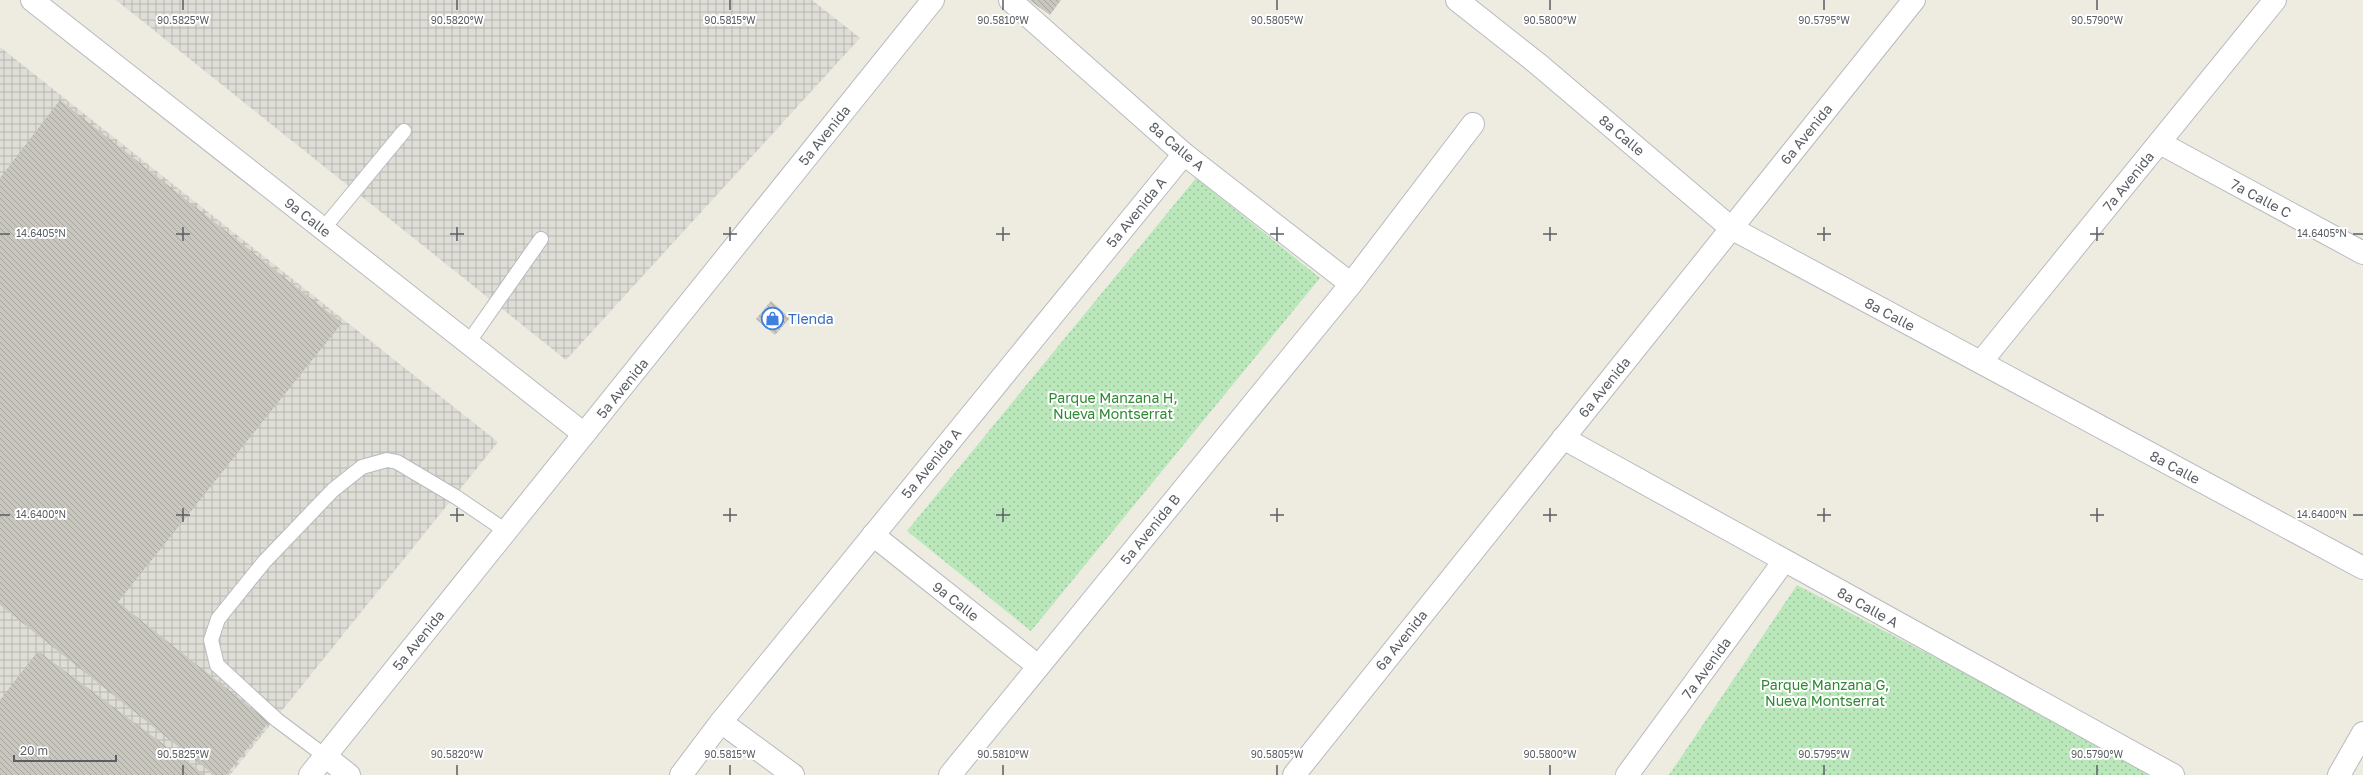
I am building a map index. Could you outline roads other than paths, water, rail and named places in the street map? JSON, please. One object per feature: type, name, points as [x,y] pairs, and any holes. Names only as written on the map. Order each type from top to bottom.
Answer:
[{"type":"street","name":"9a Calle","points":[[32,0],[584,434]]},
{"type":"street","name":"5a Avenida","points":[[310,775],[933,0]]},
{"type":"street","name":"8a Calle A","points":[[1010,0],[1184,154],[1351,284]]},
{"type":"street","name":"8a Calle","points":[[1457,0],[1538,64],[1731,228],[2363,568]]},
{"type":"street","name":"6a Avenida","points":[[1294,775],[1914,0]]},
{"type":"street","name":"7a Avenida","points":[[1981,362],[2276,0]]},
{"type":"street","name":"5a Avenida B","points":[[950,775],[1351,284],[1473,124]]},
{"type":"street","name":"7a Calle C","points":[[2160,143],[2363,253]]},
{"type":"street","name":"5a Avenida A","points":[[681,775],[721,722],[1184,154]]},
{"type":"street","name":"8a Calle A","points":[[1563,438],[2173,775]]},
{"type":"street","name":"9a Calle","points":[[873,535],[1038,666]]},
{"type":"street","name":"7a Avenida","points":[[1627,775],[1784,561]]},
{"type":"street","points":[[721,722],[794,775]]},
{"type":"street","points":[[2339,775],[2363,733]]},
{"type":"street","points":[[325,756],[349,775]]},
{"type":"lane","points":[[323,229],[404,131]]},
{"type":"lane","points":[[468,343],[542,239]]},
{"type":"lane","points":[[325,756],[277,720],[217,665],[211,640],[218,619],[264,562],[333,490],[362,467],[387,460],[397,462],[436,485],[506,532]]},
{"type":"place","name":"Tienda","points":[[773,318]]},
{"type":"park label","name":"Parque Manzana H, Nueva Montserrat","points":[[1113,406]]},
{"type":"park label","name":"Parque Manzana G, Nueva Montserrat","points":[[1825,692]]}]
